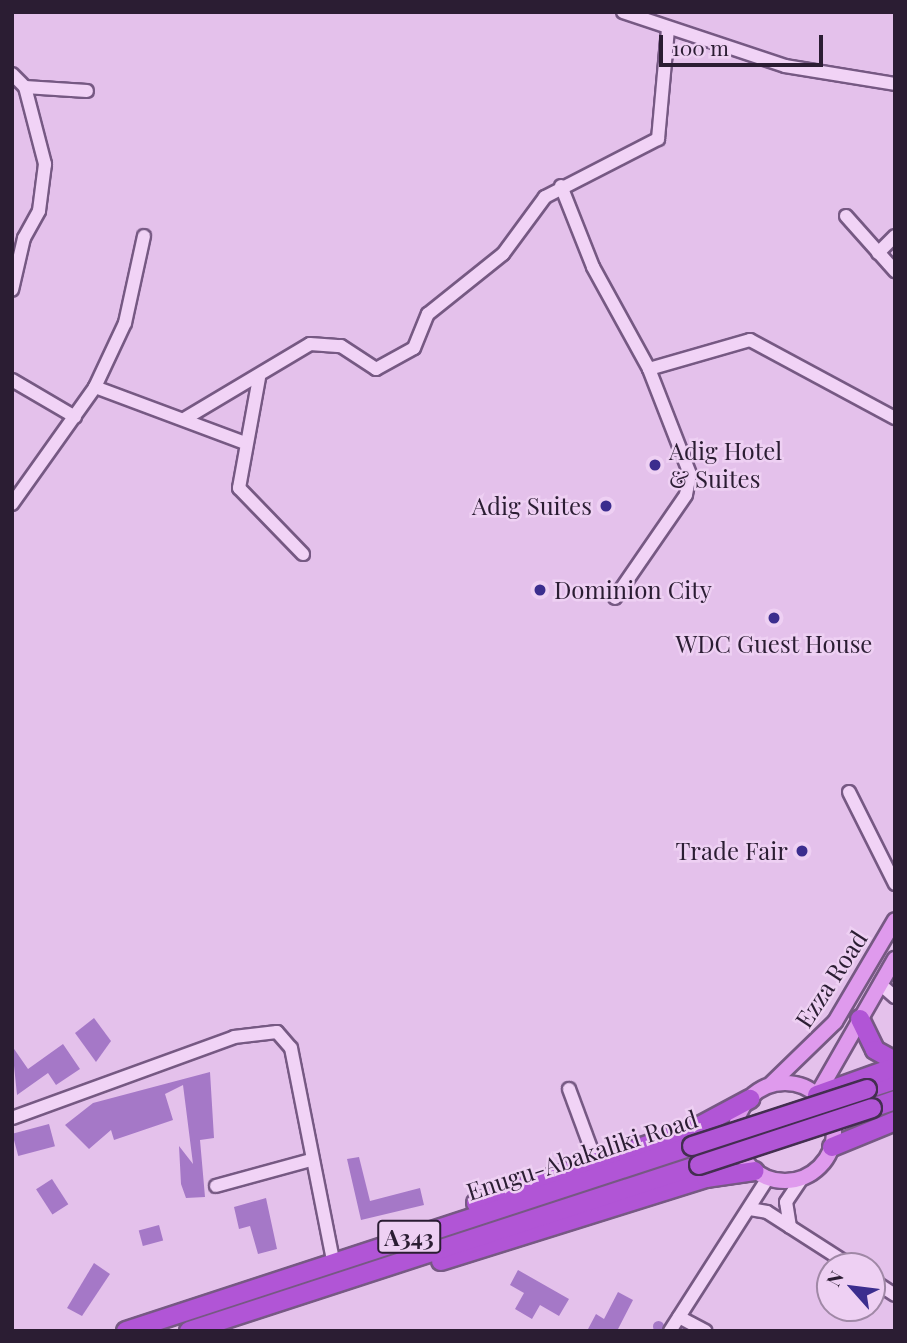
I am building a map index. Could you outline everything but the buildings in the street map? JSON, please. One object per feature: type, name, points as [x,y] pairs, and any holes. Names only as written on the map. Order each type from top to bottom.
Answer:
[{"type":"highway","points":[[860,1019],[875,1050],[895,1061]]},
{"type":"highway","points":[[817,1095],[895,1067]]},
{"type":"highway","name":"Enugu-Abakaliki Road","points":[[126,1331],[895,1080]]},
{"type":"highway","points":[[248,1290],[331,1255],[694,1129],[750,1099]]},
{"type":"highway","name":"A343","points":[[189,1331],[895,1100]]},
{"type":"highway","points":[[832,1147],[895,1121]]},
{"type":"highway","points":[[251,1310],[355,1288],[706,1178],[762,1175]]},
{"type":"main road","name":"Ezza Road","points":[[769,1086],[835,1022],[895,920]]},
{"type":"main road","name":"Ezza Road","points":[[817,1095],[895,959]]},
{"type":"main road","points":[[799,1085],[817,1095],[829,1110],[832,1147],[802,1178],[762,1175],[736,1136],[750,1099],[769,1086],[799,1085]]},
{"type":"street","points":[[626,13],[668,30],[821,74],[895,84]]},
{"type":"street","points":[[186,418],[259,378],[310,344],[341,346],[376,369],[414,348],[428,314],[503,254],[537,205],[561,186],[658,139],[668,30]]},
{"type":"street","points":[[12,74],[25,87],[44,172],[12,290]]},
{"type":"street","points":[[25,87],[87,91]]},
{"type":"street","points":[[561,186],[593,267],[649,369],[691,480],[615,598]]},
{"type":"street","points":[[846,216],[895,271]]},
{"type":"street","points":[[12,504],[96,387],[125,323],[144,236]]},
{"type":"street","points":[[878,253],[895,236]]},
{"type":"street","points":[[649,369],[750,340],[895,418]]},
{"type":"street","points":[[259,378],[259,402],[243,442],[239,488],[303,554]]},
{"type":"street","points":[[12,380],[75,417]]},
{"type":"street","points":[[96,387],[186,418],[243,442]]},
{"type":"street","points":[[849,792],[895,884]]},
{"type":"street","points":[[880,984],[895,997]]},
{"type":"street","points":[[12,1118],[234,1037],[277,1032],[290,1048],[331,1255]]},
{"type":"street","points":[[569,1089],[596,1162]]},
{"type":"street","points":[[216,1186],[311,1160]]},
{"type":"street","points":[[670,1331],[750,1209],[762,1175]]},
{"type":"street","points":[[790,1227],[786,1202],[802,1178]]},
{"type":"street","points":[[750,1209],[790,1227],[829,1252]]},
{"type":"street","points":[[679,1317],[705,1331]]},
{"type":"place","name":"Adig Hotel & Suites","points":[[655,465]]},
{"type":"place","name":"Adig Suites","points":[[606,506]]},
{"type":"place","name":"Dominion City","points":[[540,590]]},
{"type":"place","name":"WDC Guest House","points":[[774,618]]},
{"type":"place","name":"Trade Fair","points":[[802,851]]}]
